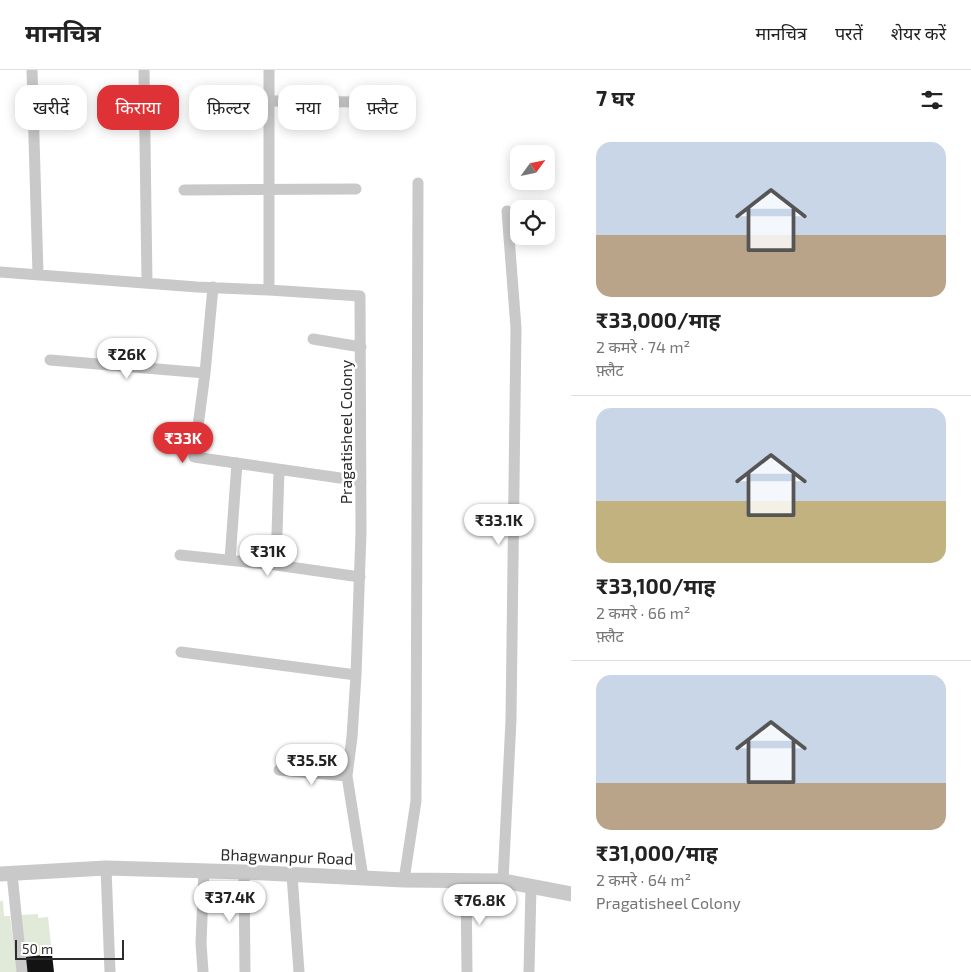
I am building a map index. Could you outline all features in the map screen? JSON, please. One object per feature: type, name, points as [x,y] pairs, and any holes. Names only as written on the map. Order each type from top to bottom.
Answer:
[{"type":"street","points":[[32,70],[38,274]]},
{"type":"street","points":[[144,70],[147,283]]},
{"type":"street","points":[[0,272],[269,290],[269,70]]},
{"type":"street","points":[[269,101],[349,102]]},
{"type":"street","points":[[404,880],[416,800],[418,183]]},
{"type":"street","points":[[184,190],[356,190]]},
{"type":"street","points":[[503,881],[511,720],[516,328],[507,211]]},
{"type":"street","points":[[213,287],[205,373],[194,457],[361,481]]},
{"type":"street","name":"Pragatisheel Colony","points":[[269,290],[360,296],[360,577],[352,737],[347,776],[363,877]]},
{"type":"street","points":[[313,339],[361,347]]},
{"type":"street","points":[[50,360],[205,373]]},
{"type":"street","points":[[230,560],[237,463]]},
{"type":"street","points":[[276,565],[279,470]]},
{"type":"street","points":[[180,555],[276,565],[360,577]]},
{"type":"street","points":[[181,652],[356,675]]},
{"type":"street","points":[[279,770],[347,776]]},
{"type":"street","points":[[106,868],[110,972]]},
{"type":"street","name":"Bhagwanpur Road","points":[[6,874],[106,868],[204,870],[404,880],[503,881],[571,894]]},
{"type":"street","points":[[202,972],[201,943],[204,870]]},
{"type":"street","points":[[244,872],[245,972]]},
{"type":"street","points":[[6,874],[22,972]]},
{"type":"street","points":[[292,875],[299,972]]},
{"type":"street","points":[[466,880],[467,972]]},
{"type":"street","points":[[529,972],[531,887]]},
{"type":"green space","points":[[0,901],[3,901],[4,916],[10,916],[17,972],[0,972]]},
{"type":"green space","points":[[38,914],[38,918],[48,917],[52,954],[25,957],[21,915]]},
{"type":"building","points":[[52,954],[54,972],[26,972],[25,957]]}]
